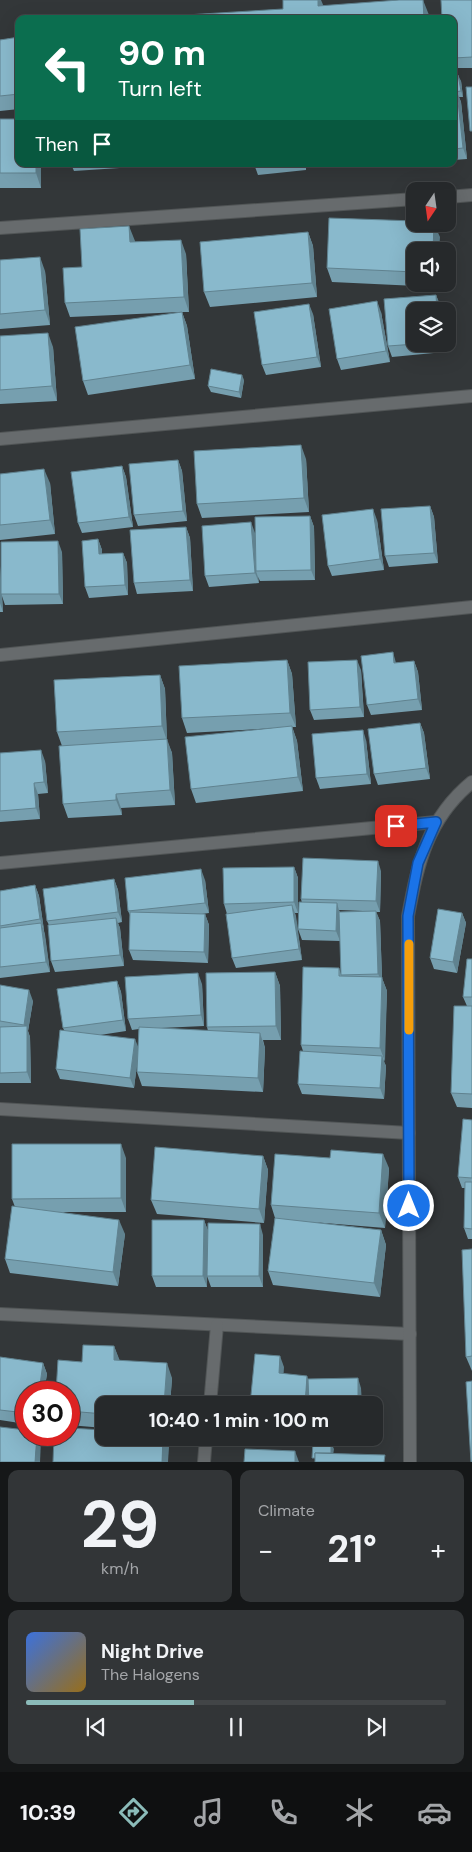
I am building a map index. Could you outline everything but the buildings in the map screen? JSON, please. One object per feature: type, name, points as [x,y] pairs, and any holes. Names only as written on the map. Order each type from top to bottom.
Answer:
[{"type":"street","points":[[456,196],[472,195]]},
{"type":"street","points":[[0,228],[406,200]]},
{"type":"street","points":[[0,439],[472,396]]},
{"type":"street","points":[[0,655],[472,607]]},
{"type":"street","points":[[410,1462],[408,916],[418,863],[436,822],[472,782]]},
{"type":"street","points":[[0,863],[436,822]]},
{"type":"street","points":[[0,1109],[409,1133]]},
{"type":"street","points":[[0,1314],[410,1334]]},
{"type":"street","points":[[211,1396],[217,1325]]},
{"type":"street","points":[[204,1462],[205,1446]]},
{"type":"slow traffic","points":[[409,944],[409,1030]]},
{"type":"route","points":[[396,826],[436,822],[418,863],[408,916],[409,1206]]}]
